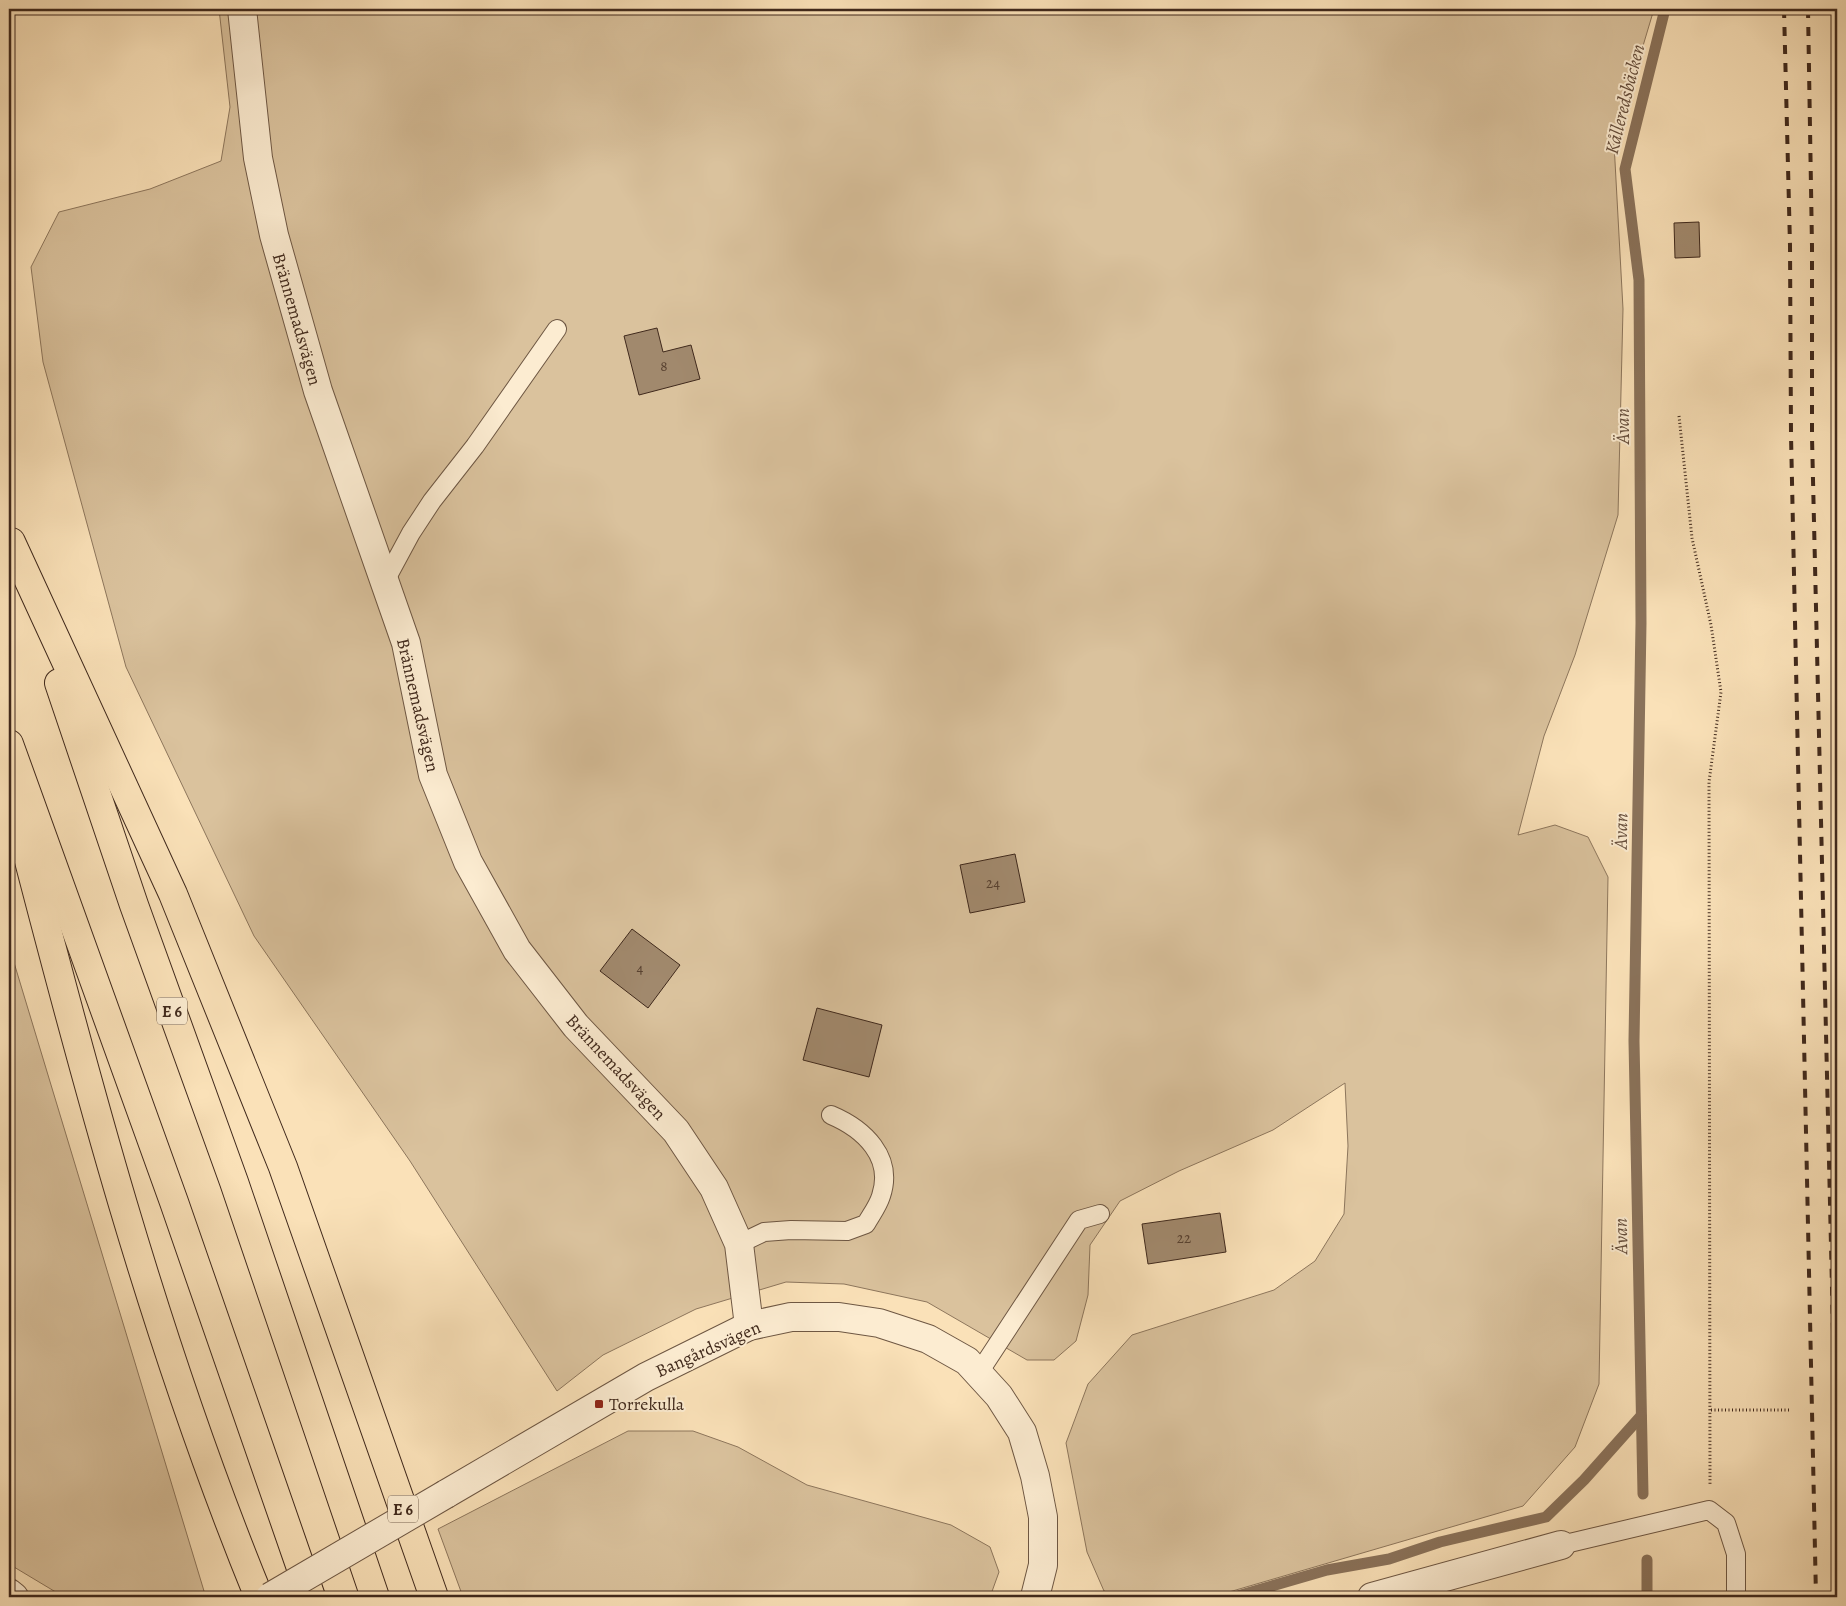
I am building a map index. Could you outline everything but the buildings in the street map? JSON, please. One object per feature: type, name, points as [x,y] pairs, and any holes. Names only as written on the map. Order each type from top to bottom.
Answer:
[{"type":"highway","name":"E 6","points":[[10,537],[134,905],[234,1182],[375,1597]]},
{"type":"highway","name":"E 6","points":[[10,537],[173,894],[276,1149],[434,1597]]},
{"type":"highway","points":[[9,744],[174,1202],[311,1597]]},
{"type":"highway","points":[[9,782],[86,1081],[175,1368],[259,1597]]},
{"type":"street","name":"Brännemadsvägen","points":[[242,9],[258,158],[274,235],[318,391],[406,643],[432,775],[468,862],[517,950],[576,1026],[676,1131],[714,1188],[739,1244],[749,1326]]},
{"type":"street","name":"Bangårdsvägen","points":[[270,1597],[646,1377],[749,1326],[791,1317],[839,1317],[878,1323],[928,1338],[967,1360],[999,1396],[1022,1432],[1035,1476],[1043,1517],[1044,1565],[1035,1597]]},
{"type":"street","points":[[1372,1597],[1561,1545]]},
{"type":"street","points":[[9,1593],[14,1597]]},
{"type":"lane","points":[[384,583],[410,533],[475,446],[557,329]]},
{"type":"lane","points":[[739,1244],[764,1232],[791,1230],[847,1231],[866,1224],[882,1196],[884,1165],[876,1148],[857,1130],[850,1124],[831,1115]]},
{"type":"lane","points":[[978,1374],[1079,1220],[1100,1214]]},
{"type":"lane","points":[[1561,1545],[1710,1510],[1726,1523],[1736,1554],[1736,1597]]},
{"type":"path","points":[[1679,416],[1692,538],[1711,625],[1721,692],[1709,782],[1710,1510]]},
{"type":"path","points":[[1711,1410],[1790,1410]]},
{"type":"shaded area","points":[[219,9],[1654,9],[1614,143],[1623,309],[1618,515],[1575,655],[1544,736],[1518,835],[1555,825],[1588,837],[1608,877],[1599,1384],[1575,1447],[1523,1506],[1212,1597],[1118,1597],[1104,1591],[1087,1552],[1066,1443],[1088,1384],[1132,1335],[1274,1290],[1315,1261],[1344,1214],[1348,1146],[1345,1083],[1273,1130],[1179,1171],[1120,1201],[1090,1245],[1088,1295],[1076,1341],[1054,1360],[1027,1360],[927,1302],[844,1284],[786,1282],[696,1309],[603,1355],[557,1391],[410,1161],[254,936],[126,667],[43,362],[31,267],[59,212],[150,189],[221,161],[230,107]]},
{"type":"shaded area","points":[[9,946],[204,1591],[193,1597],[64,1597],[9,1564]]},
{"type":"shaded area","points":[[628,1431],[693,1431],[738,1447],[807,1485],[951,1525],[990,1547],[999,1572],[990,1597],[463,1597],[438,1529]]},
{"type":"waterway","name":"Ävan","points":[[1643,1494],[1634,1041],[1641,623],[1639,280],[1625,169],[1665,9]]},
{"type":"waterway","points":[[1234,1597],[1327,1570],[1389,1559],[1440,1542],[1546,1517],[1584,1480],[1641,1416]]},
{"type":"waterway","name":"Ävan","points":[[1647,1560],[1647,1597]]},
{"type":"railway","points":[[1784,9],[1790,245],[1791,435],[1816,1597]]},
{"type":"railway","points":[[1808,9],[1812,246],[1812,437],[1837,1501]]},
{"type":"place","name":"Torrekulla","points":[[599,1404]]},
{"type":"water label","name":"Kålleredsbäcken","points":[[1624,99]]}]
